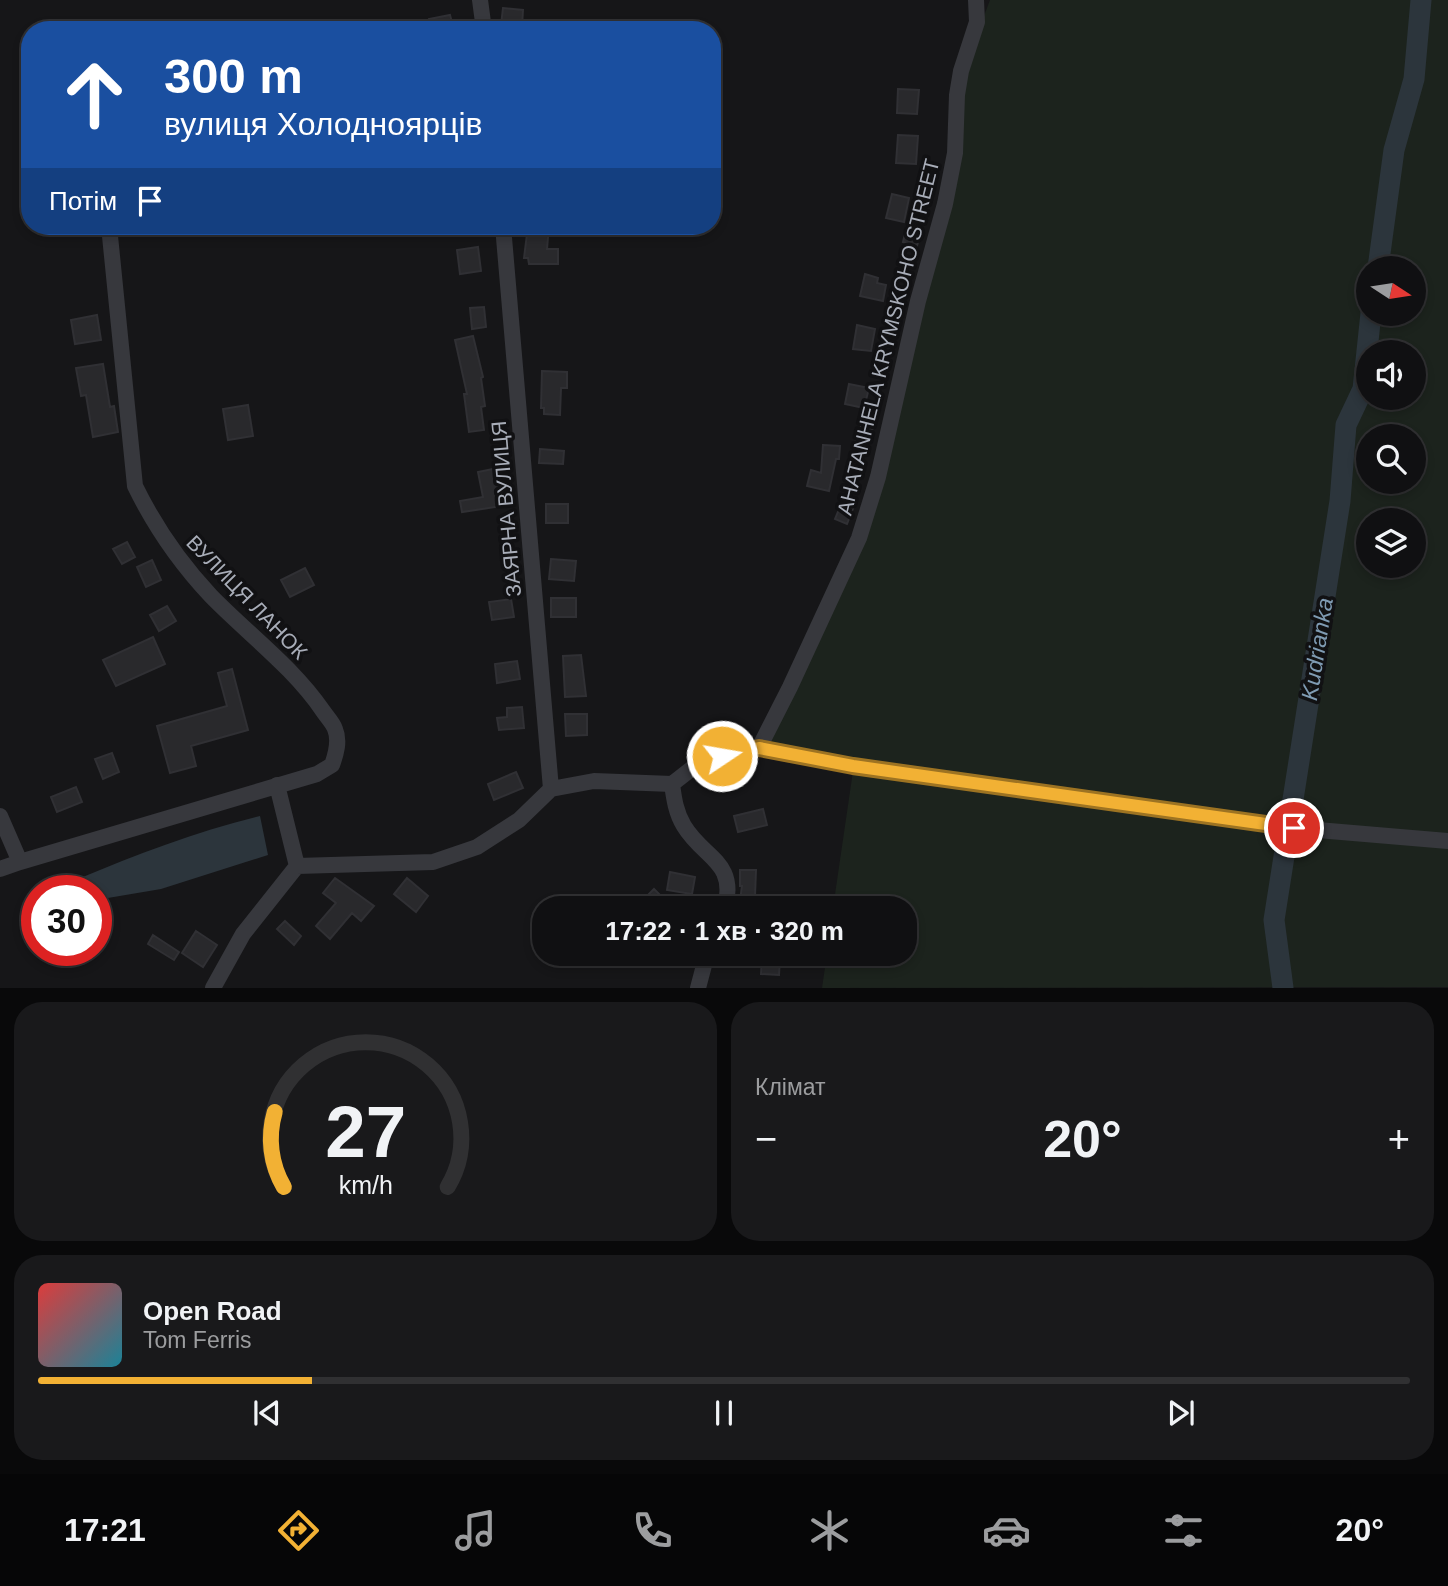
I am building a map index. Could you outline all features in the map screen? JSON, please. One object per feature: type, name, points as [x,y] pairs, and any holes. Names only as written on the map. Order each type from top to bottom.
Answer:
[{"type":"street","points":[[480,0],[483,21]]},
{"type":"street","name":"AHATANHELA KRYMSKOHO STREET","points":[[759,748],[859,538],[878,477],[918,301],[956,153],[957,96],[961,71],[977,22],[976,0]]},
{"type":"street","name":"ВУЛИЦЯ ЛАНОК","points":[[110,235],[135,486],[148,514],[177,557],[212,597],[314,697],[335,729],[338,749],[332,765],[317,774],[277,785]]},
{"type":"street","name":"ЗАЯРНА ВУЛИЦЯ","points":[[504,235],[551,789]]},
{"type":"street","points":[[214,988],[243,934],[297,866],[433,862],[477,847],[519,820],[551,789],[594,781],[671,784],[704,760],[759,748],[863,767],[1311,830],[1448,841]]},
{"type":"street","points":[[671,784],[674,806],[684,827],[725,873],[730,890],[728,896]]},
{"type":"street","points":[[0,869],[277,785],[297,866]]},
{"type":"street","points":[[0,816],[20,862]]},
{"type":"street","points":[[698,988],[704,966]]},
{"type":"shaded area","points":[[990,0],[1448,0],[1448,834],[1311,823],[853,760],[766,744],[863,539],[975,40]]},
{"type":"shaded area","points":[[853,771],[1448,847],[1448,987],[822,988],[825,966],[917,966],[917,896],[835,896]]},
{"type":"shaded area","points":[[260,816],[268,855],[161,889],[112,897],[112,875],[88,875],[168,844]]},
{"type":"building","points":[[503,8],[523,10],[522,21],[501,21]]},
{"type":"building","points":[[450,15],[452,21],[429,21]]},
{"type":"building","points":[[898,89],[919,90],[917,114],[897,113]]},
{"type":"building","points":[[898,135],[918,136],[916,164],[896,163]]},
{"type":"building","points":[[923,171],[935,174],[930,195],[918,192]]},
{"type":"building","points":[[892,194],[909,198],[904,222],[886,218]]},
{"type":"building","points":[[907,225],[921,229],[917,246],[903,242]]},
{"type":"building","points":[[527,235],[548,235],[547,249],[558,249],[558,264],[529,264],[528,258],[524,258]]},
{"type":"building","points":[[478,247],[481,271],[460,274],[457,250]]},
{"type":"building","points":[[865,274],[878,278],[877,283],[886,285],[883,301],[860,296]]},
{"type":"building","points":[[484,307],[486,327],[472,329],[470,308]]},
{"type":"building","points":[[97,315],[101,340],[75,344],[71,320]]},
{"type":"building","points":[[857,325],[875,329],[871,351],[853,349]]},
{"type":"building","points":[[473,336],[483,377],[485,406],[481,407],[484,430],[469,432],[464,394],[467,394],[455,340]]},
{"type":"building","points":[[103,364],[110,407],[114,406],[118,432],[93,437],[86,395],[81,396],[76,368]]},
{"type":"building","points":[[542,371],[567,372],[567,388],[561,388],[560,415],[544,414],[544,408],[541,408]]},
{"type":"building","points":[[849,384],[869,388],[864,408],[845,404]]},
{"type":"building","points":[[248,405],[253,436],[228,440],[223,409]]},
{"type":"building","points":[[862,424],[873,428],[865,449],[854,445]]},
{"type":"building","points":[[823,445],[840,446],[839,459],[836,459],[829,491],[807,486],[811,470],[821,473]]},
{"type":"building","points":[[540,449],[564,451],[563,464],[539,463]]},
{"type":"building","points":[[498,468],[502,506],[462,512],[460,501],[483,497],[478,472]]},
{"type":"building","points":[[842,502],[854,506],[847,524],[835,519]]},
{"type":"building","points":[[546,504],[568,504],[568,523],[546,523]]},
{"type":"building","points":[[127,542],[135,557],[122,564],[113,549]]},
{"type":"building","points":[[551,559],[576,561],[574,581],[549,579]]},
{"type":"building","points":[[152,560],[161,580],[146,587],[137,567]]},
{"type":"building","points":[[305,568],[314,585],[290,597],[281,580]]},
{"type":"building","points":[[551,598],[576,598],[576,617],[551,617]]},
{"type":"building","points":[[511,599],[514,617],[492,620],[489,602]]},
{"type":"building","points":[[167,606],[176,621],[159,631],[150,615]]},
{"type":"building","points":[[153,637],[165,664],[116,686],[103,660]]},
{"type":"building","points":[[581,655],[586,696],[565,697],[563,656]]},
{"type":"building","points":[[517,661],[520,679],[497,683],[495,664]]},
{"type":"building","points":[[232,669],[248,730],[191,746],[196,766],[170,773],[157,726],[227,706],[218,673]]},
{"type":"building","points":[[522,707],[524,728],[499,730],[497,718],[507,717],[507,708]]},
{"type":"building","points":[[565,714],[587,714],[587,735],[566,736]]},
{"type":"building","points":[[112,753],[119,772],[103,779],[95,759]]},
{"type":"building","points":[[516,772],[523,788],[494,800],[488,784]]},
{"type":"building","points":[[76,787],[82,802],[57,812],[51,797]]},
{"type":"building","points":[[763,809],[767,825],[738,832],[734,816]]},
{"type":"building","points":[[740,870],[756,870],[755,896],[741,896]]},
{"type":"building","points":[[670,872],[695,877],[692,894],[667,890]]},
{"type":"building","points":[[335,878],[374,906],[361,921],[352,913],[330,939],[316,926],[336,903],[323,893]]},
{"type":"building","points":[[407,878],[428,896],[416,912],[394,894]]},
{"type":"building","points":[[654,889],[661,896],[647,896]]},
{"type":"building","points":[[285,921],[301,936],[294,945],[277,929]]},
{"type":"building","points":[[196,931],[217,945],[203,967],[182,953]]},
{"type":"building","points":[[153,935],[179,952],[174,960],[148,944]]},
{"type":"building","points":[[761,966],[780,966],[779,975],[761,974]]},
{"type":"waterway","name":"Kudrianka","points":[[1380,256],[1394,150],[1414,79],[1421,0]]},
{"type":"waterway","name":"Kudrianka","points":[[1283,988],[1274,920],[1340,501],[1346,425],[1363,389],[1370,326]]},
{"type":"route","points":[[722,756],[759,748],[853,766],[1294,828]]}]
